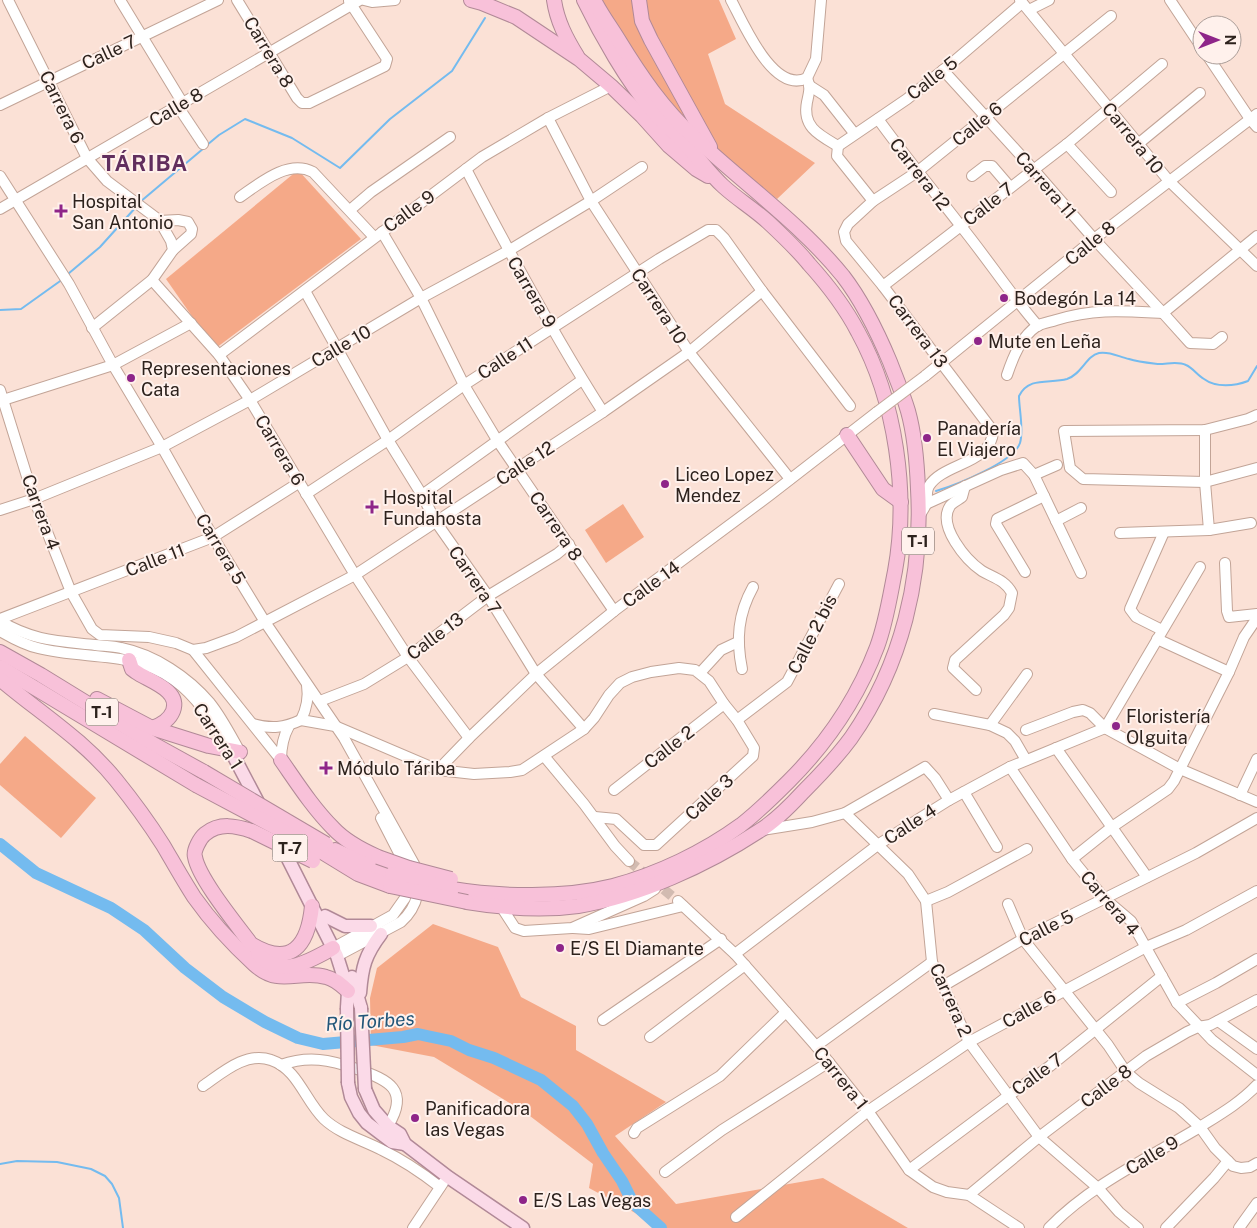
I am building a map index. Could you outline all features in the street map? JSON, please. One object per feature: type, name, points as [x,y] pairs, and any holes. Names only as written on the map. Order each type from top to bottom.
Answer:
[{"type":"highway","points":[[470,0],[491,6],[516,17],[579,59],[611,86],[669,146],[696,169],[723,186]]},
{"type":"highway","points":[[554,0],[556,14],[569,43],[579,59]]},
{"type":"highway","points":[[639,0],[642,21],[651,40],[712,152]]},
{"type":"highway","name":"T-1","points":[[0,667],[196,785],[358,874],[391,880],[467,902],[501,901],[576,906],[617,897],[679,874],[762,830],[798,798],[841,750],[853,734],[880,686],[902,635],[917,561],[923,510],[913,435],[896,375],[869,315],[856,294],[826,256],[782,212],[694,138],[662,104],[591,4]]},
{"type":"highway","name":"T-1","points":[[0,652],[41,674],[154,745],[204,772],[320,852],[354,860],[373,868],[391,880],[451,884],[501,901],[542,894],[595,889],[654,872],[728,834],[744,823],[792,779],[831,733],[858,688],[878,644],[886,618],[897,562],[900,535],[900,502],[895,446],[889,416],[874,368],[856,328],[833,293],[808,261],[769,223],[723,186],[651,108],[630,79],[591,4]]},
{"type":"highway","points":[[847,435],[883,489],[900,502]]},
{"type":"highway","points":[[129,660],[132,669],[166,690],[173,699],[173,710],[167,721],[152,728]]},
{"type":"highway","points":[[41,674],[96,699],[152,728],[210,746],[236,751]]},
{"type":"highway","points":[[0,679],[75,738],[116,779],[162,844],[194,897],[223,934],[255,966],[267,974],[279,978],[317,975],[326,977],[337,982],[348,991]]},
{"type":"highway","points":[[281,760],[313,805],[333,829],[360,849],[451,884]]},
{"type":"highway","points":[[320,852],[233,825],[216,827],[203,835],[194,856],[205,880],[251,944],[267,962],[277,966],[290,967],[339,950]]},
{"type":"highway","points":[[251,944],[262,951],[274,955],[283,954],[291,950],[303,941],[306,936],[310,924],[312,906]]},
{"type":"highway","points":[[292,977],[339,950]]},
{"type":"main road","name":"Carrera 1","points":[[236,751],[312,906],[339,950]]},
{"type":"main road","name":"T-7","points":[[236,751],[325,916],[360,1004],[365,1088],[374,1110],[388,1126],[400,1134],[406,1144],[448,1177],[523,1228]]},
{"type":"main road","points":[[325,916],[345,926],[376,930],[365,956],[361,978],[360,1004]]},
{"type":"main road","name":"T-7","points":[[339,950],[348,991],[348,1083],[351,1097],[359,1113],[367,1123],[392,1142],[406,1144]]},
{"type":"street","name":"Carrera 6","points":[[8,0],[87,158],[107,181],[159,221],[171,241],[173,250]]},
{"type":"street","points":[[120,0],[203,144]]},
{"type":"street","name":"Calle 7","points":[[0,105],[218,0]]},
{"type":"street","name":"Carrera 8","points":[[237,0],[297,98],[302,103],[309,103],[385,66],[387,59],[362,1]]},
{"type":"street","points":[[362,1],[395,0]]},
{"type":"street","points":[[731,0],[763,58],[773,69],[787,80],[808,82],[824,95],[854,133]]},
{"type":"street","points":[[821,0],[816,59],[808,82],[806,104],[810,127],[816,134],[838,146],[837,156],[872,201]]},
{"type":"street","name":"Calle 5","points":[[838,146],[854,133],[878,119],[943,70],[1023,5],[1050,0]]},
{"type":"street","points":[[1170,0],[1192,34]]},
{"type":"street","name":"Calle 8","points":[[0,209],[269,52],[362,1]]},
{"type":"street","name":"Carrera 10","points":[[1023,5],[1169,181],[1257,266]]},
{"type":"street","name":"Calle 6","points":[[844,232],[848,224],[872,201],[917,172],[1111,16]]},
{"type":"street","name":"Calle 7","points":[[883,286],[1068,144],[1162,64]]},
{"type":"street","points":[[1215,65],[1253,116],[1257,127]]},
{"type":"street","name":"Carrera 11","points":[[943,70],[1190,343],[1213,344],[1222,337]]},
{"type":"street","name":"Calle 9","points":[[219,355],[466,169],[548,118],[611,86]]},
{"type":"street","points":[[1138,144],[1200,93]]},
{"type":"street","name":"Calle 8","points":[[877,412],[925,376],[1094,239],[1253,116]]},
{"type":"street","name":"Carrera 10","points":[[548,118],[591,201],[689,352],[790,479]]},
{"type":"street","name":"Carrera 12","points":[[878,119],[1017,302],[1038,326]]},
{"type":"street","points":[[350,210],[371,192],[450,137]]},
{"type":"street","points":[[1068,144],[1111,192]]},
{"type":"street","points":[[972,176],[985,166],[992,166],[1010,187]]},
{"type":"street","name":"Calle 10","points":[[0,510],[162,447],[250,400],[422,298],[508,252],[642,167]]},
{"type":"street","name":"Carrera 8","points":[[240,197],[272,176],[293,168],[305,168],[313,172],[350,210],[378,234],[422,298],[464,385],[496,440],[614,611]]},
{"type":"street","name":"Carrera 9","points":[[466,169],[508,252],[582,380],[603,412]]},
{"type":"street","name":"Carrera 5","points":[[0,176],[69,284],[113,365],[213,537],[265,622],[320,701],[335,726],[338,740],[378,813],[404,866],[407,881],[405,898],[394,915],[376,930],[339,950]]},
{"type":"street","points":[[92,328],[152,280],[173,250],[191,234],[192,229],[188,222],[178,220],[159,221]]},
{"type":"street","name":"Calle 11","points":[[306,494],[388,440],[464,385],[659,259],[708,230],[716,230],[724,238],[762,291]]},
{"type":"street","name":"Carrera 13","points":[[844,232],[846,241],[942,362],[993,431],[993,440],[989,446],[970,460],[936,479],[928,488],[923,510]]},
{"type":"street","points":[[1007,375],[1013,356],[1023,340],[1038,326],[1072,315],[1108,310],[1163,313],[1257,236]]},
{"type":"street","name":"Carrera 6","points":[[152,280],[219,355],[250,400],[355,575],[408,657],[469,738]]},
{"type":"street","name":"Carrera 7","points":[[305,291],[436,522],[488,596],[536,674],[584,729]]},
{"type":"street","points":[[762,291],[850,406]]},
{"type":"street","name":"Calle 12","points":[[193,650],[206,648],[236,637],[355,575],[603,412],[689,352],[762,291]]},
{"type":"street","points":[[2,401],[113,365],[191,323]]},
{"type":"street","points":[[422,495],[582,380]]},
{"type":"street","name":"Carrera 4","points":[[0,390],[34,498],[71,592],[92,629],[100,635],[149,638],[176,642],[193,650]]},
{"type":"street","name":"Calle 14","points":[[438,770],[536,674],[614,611],[659,579],[877,412]]},
{"type":"street","points":[[1257,414],[1248,419],[1205,430],[1064,431],[1070,468],[1083,479],[1205,482],[1257,468]]},
{"type":"street","points":[[1205,430],[1205,482],[1209,530]]},
{"type":"street","points":[[923,510],[965,486],[1019,464],[1026,466],[1034,475],[1081,573]]},
{"type":"street","points":[[1034,475],[1057,465]]},
{"type":"street","name":"Calle 11","points":[[0,620],[213,537],[300,482]]},
{"type":"street","points":[[965,486],[962,497],[950,505],[947,514],[949,530],[959,550],[981,570],[1007,585],[1012,593],[1009,608],[1004,614],[952,664],[953,668],[976,690]]},
{"type":"street","points":[[1025,572],[996,524],[997,519],[1044,496]]},
{"type":"street","points":[[1056,521],[1081,508]]},
{"type":"street","points":[[1120,533],[1209,530],[1251,523]]},
{"type":"street","points":[[1164,532],[1130,609],[1136,617],[1159,634],[1229,672]]},
{"type":"street","name":"Calle 13","points":[[320,701],[364,684],[408,657],[488,596],[557,554],[569,544]]},
{"type":"street","points":[[1225,563],[1227,611],[1229,617],[1257,616]]},
{"type":"street","points":[[1105,728],[1200,567]]},
{"type":"street","name":"Calle 2 bis","points":[[737,720],[787,682],[838,584]]},
{"type":"street","points":[[742,669],[738,642],[745,601],[752,587]]},
{"type":"street","points":[[1072,859],[1112,827],[1168,789],[1174,781],[1229,672],[1244,637],[1257,616]]},
{"type":"street","name":"Carrera 1","points":[[0,620],[14,630],[32,637],[122,648],[167,666],[193,685],[211,704],[236,751]]},
{"type":"street","name":"Carrera 1","points":[[0,631],[38,648],[129,660],[162,672],[185,688],[236,751]]},
{"type":"street","points":[[253,724],[271,728],[289,726],[301,720],[335,726],[438,770],[474,774],[522,770],[584,729],[594,718],[608,695],[620,683],[632,677],[651,672],[678,668],[695,670],[700,673],[721,650],[738,642]]},
{"type":"street","points":[[193,650],[281,760]]},
{"type":"street","name":"Calle 3","points":[[595,817],[616,820],[644,845],[656,845],[752,756],[754,748],[737,720],[712,685],[700,673]]},
{"type":"street","points":[[990,725],[1027,674]]},
{"type":"street","points":[[301,720],[308,702],[306,682]]},
{"type":"street","name":"Calle 2","points":[[614,790],[724,704]]},
{"type":"street","points":[[1026,730],[1083,710],[1090,713],[1105,728],[1180,769],[1257,802]]},
{"type":"street","points":[[934,714],[990,725],[1007,733],[1015,741],[1026,760]]},
{"type":"street","points":[[281,760],[283,736],[289,726]]},
{"type":"street","name":"Calle 4","points":[[735,954],[879,844],[948,800],[1010,767],[1105,728]]},
{"type":"street","points":[[1056,748],[1147,877]]},
{"type":"street","points":[[544,756],[629,861]]},
{"type":"street","points":[[1240,795],[1257,759]]},
{"type":"street","points":[[762,830],[812,822],[845,813],[925,767],[935,778],[948,800]]},
{"type":"street","name":"Carrera 4","points":[[1010,767],[1072,859],[1104,898],[1130,921],[1177,1003],[1198,1027],[1231,1056],[1257,1075]]},
{"type":"street","points":[[964,792],[997,847]]},
{"type":"street","name":"Carrera 2","points":[[845,813],[908,874],[926,900],[932,962],[969,1042],[1039,1137],[1098,1188],[1119,1212],[1138,1228]]},
{"type":"street","name":"Calle 5","points":[[943,986],[1023,939],[1196,853],[1257,818]]},
{"type":"street","points":[[926,900],[948,892],[1027,849]]},
{"type":"street","points":[[501,901],[515,928],[524,932],[572,928],[644,896],[679,874]]},
{"type":"street","name":"Calle 6","points":[[736,1218],[868,1111],[969,1042],[1063,990],[1146,947],[1186,930],[1257,891]]},
{"type":"street","name":"Carrera 1","points":[[572,928],[588,929],[681,904],[721,939],[816,1046],[868,1111],[910,1170],[933,1187],[947,1192],[969,1195],[1019,1228]]},
{"type":"street","points":[[1008,904],[1023,939],[1096,1030],[1126,1072],[1179,1108],[1200,1126],[1215,1148],[1233,1166],[1241,1168],[1250,1167],[1257,1163]]},
{"type":"street","points":[[603,1020],[721,939]]},
{"type":"street","points":[[1177,1003],[1216,984],[1257,959]]},
{"type":"street","points":[[816,1046],[932,962]]},
{"type":"street","points":[[650,1037],[745,965]]},
{"type":"street","name":"Calle 7","points":[[910,1170],[1050,1066],[1162,976]]},
{"type":"street","name":"Calle 8","points":[[969,1195],[1039,1137],[1146,1056],[1187,1032],[1198,1027],[1210,1025],[1257,1000]]},
{"type":"street","points":[[634,1133],[637,1128],[720,1076],[786,1012]]},
{"type":"street","points":[[1218,1021],[1257,1050]]},
{"type":"street","points":[[203,1086],[229,1067],[245,1060],[258,1058],[271,1060],[295,1078],[308,1099],[325,1120],[352,1136],[384,1150],[409,1164],[440,1187]]},
{"type":"street","points":[[281,1066],[294,1060],[303,1059],[334,1062],[384,1079],[392,1085],[397,1102],[397,1109],[388,1126]]},
{"type":"street","points":[[665,1172],[722,1130],[829,1062]]},
{"type":"street","name":"Calle 9","points":[[1049,1228],[1059,1217],[1098,1188],[1244,1098],[1257,1085]]},
{"type":"street","points":[[1166,1228],[1228,1161]]},
{"type":"street","points":[[413,1228],[448,1177]]},
{"type":"street","points":[[1240,1228],[1257,1203]]},
{"type":"shaded area","points":[[599,0],[719,0],[736,39],[708,54],[725,104],[815,163],[777,199],[726,158],[672,107],[627,46]]},
{"type":"shaded area","points":[[298,170],[361,239],[216,348],[166,279]]},
{"type":"shaded area","points":[[623,504],[644,537],[606,563],[585,530]]},
{"type":"shaded area","points":[[25,736],[96,798],[61,838],[0,785],[0,764]]},
{"type":"shaded area","points":[[433,924],[498,947],[521,997],[576,1026],[576,1050],[666,1102],[615,1136],[676,1204],[823,1178],[908,1228],[663,1228],[589,1188],[593,1164],[526,1113],[434,1057],[371,1045],[370,998],[377,968]]},
{"type":"waterway","points":[[207,145],[245,119],[292,138],[340,168],[390,119],[452,71],[485,18]]},
{"type":"waterway","points":[[140,202],[204,148]]},
{"type":"waterway","points":[[68,274],[100,247],[136,207]]},
{"type":"waterway","points":[[0,310],[21,309],[63,279]]},
{"type":"waterway","points":[[936,491],[983,472],[1007,458],[1015,450],[1021,438],[1019,396],[1023,390],[1034,383],[1072,377],[1091,358],[1099,353],[1111,353],[1148,363],[1183,364],[1209,382],[1220,385],[1232,385],[1248,381],[1257,366]]},
{"type":"waterway","name":"Río Torbes","points":[[0,844],[36,873],[111,908],[144,930],[185,968],[223,997],[265,1022],[298,1038],[323,1044],[418,1034],[451,1041],[541,1080],[573,1106],[587,1124],[603,1153],[622,1181],[633,1203],[661,1228]]},
{"type":"waterway","points":[[0,1164],[17,1161],[57,1162],[91,1169],[105,1176],[112,1184],[119,1198],[123,1228]]},
{"type":"tunnel","points":[[629,861],[678,901]]},
{"type":"place","name":"Hospital San Antonio","points":[[61,211]]},
{"type":"place","name":"Bodegón La 14","points":[[1004,298]]},
{"type":"place","name":"Mute en Leña","points":[[978,341]]},
{"type":"place","name":"Representaciones Cata","points":[[131,378]]},
{"type":"place","name":"Panadería El Viajero","points":[[927,438]]},
{"type":"place","name":"Liceo Lopez Mendez","points":[[665,484]]},
{"type":"place","name":"Hospital Fundahosta","points":[[372,507]]},
{"type":"place","name":"Floristería Olguita","points":[[1116,726]]},
{"type":"place","name":"Módulo Táriba","points":[[326,768]]},
{"type":"place","name":"E/S El Diamante","points":[[560,948]]},
{"type":"place","name":"Panificadora las Vegas","points":[[415,1118]]},
{"type":"place","name":"E/S Las Vegas","points":[[523,1200]]},
{"type":"district","name":"TÁRIBA","points":[[145,163]]}]
